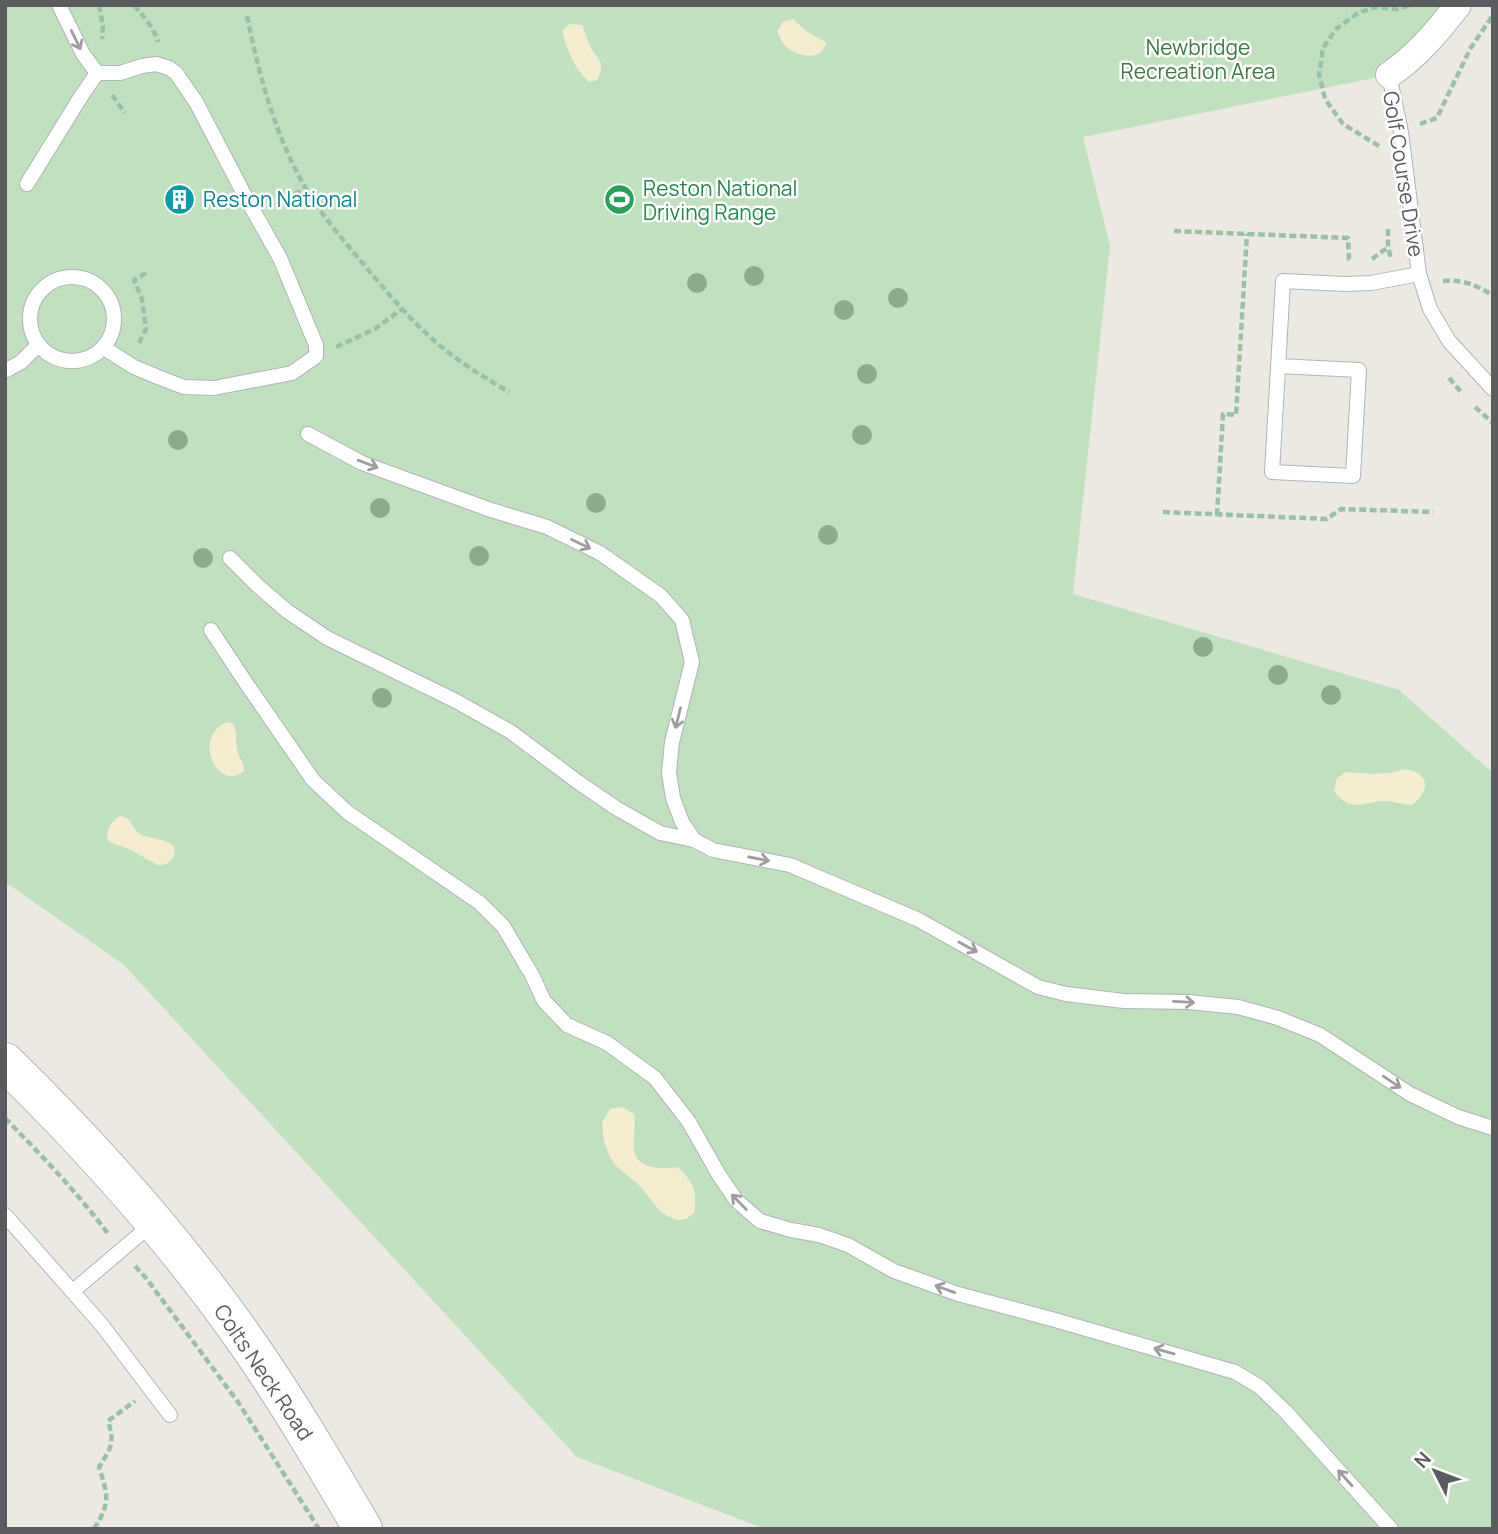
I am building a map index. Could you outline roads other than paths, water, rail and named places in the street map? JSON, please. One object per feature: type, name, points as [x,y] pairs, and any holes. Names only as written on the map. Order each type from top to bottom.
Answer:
[{"type":"street","points":[[1389,75],[1423,47],[1458,5]]},
{"type":"street","name":"Colts Neck Road","points":[[5,1062],[80,1138],[191,1266],[282,1394],[363,1529]]},
{"type":"lane","points":[[59,5],[83,54],[97,73]]},
{"type":"lane","points":[[97,73],[120,73],[156,64],[176,73],[197,102],[280,258],[316,345],[316,356],[292,373],[214,388],[184,387],[158,377],[104,348]]},
{"type":"lane","points":[[27,184],[97,73]]},
{"type":"lane","name":"Golf Course Drive","points":[[1389,75],[1401,132],[1422,280],[1430,309],[1449,341],[1493,389]]},
{"type":"lane","points":[[75,277],[98,286],[110,302],[114,319],[104,348],[92,356],[72,362],[46,353],[38,345],[30,322],[30,314],[38,295],[56,280],[75,277]]},
{"type":"lane","name":"Golf Course Drive","points":[[1278,366],[1359,370],[1353,476],[1272,472],[1278,366],[1283,281],[1345,284],[1422,280]]},
{"type":"lane","points":[[5,371],[21,362],[38,345]]},
{"type":"lane","points":[[308,434],[362,463],[491,510],[547,527],[600,553],[661,596],[682,621],[692,662],[672,742],[669,773],[673,798],[682,822],[694,840]]},
{"type":"lane","points":[[230,558],[287,611],[327,638],[456,701],[510,732],[597,795],[660,833],[694,840],[713,850],[790,865],[919,920],[1038,986],[1066,994],[1124,1001],[1188,1002],[1238,1007],[1278,1018],[1320,1035],[1410,1094],[1458,1117],[1493,1128]]},
{"type":"lane","points":[[211,629],[313,779],[347,812],[480,903],[503,926],[544,1001],[567,1025],[607,1043],[655,1078],[689,1122],[736,1200],[760,1221],[848,1245],[894,1271],[958,1294],[1234,1372],[1260,1387],[1286,1412],[1391,1529]]},
{"type":"lane","points":[[5,1215],[73,1291],[170,1415]]},
{"type":"lane","points":[[73,1291],[154,1222]]},
{"type":"place","name":"Reston National","points":[[180,199]]},
{"type":"place","name":"Reston National Driving Range","points":[[620,200]]},
{"type":"park label","name":"Newbridge Recreation Area","points":[[1198,59]]}]
